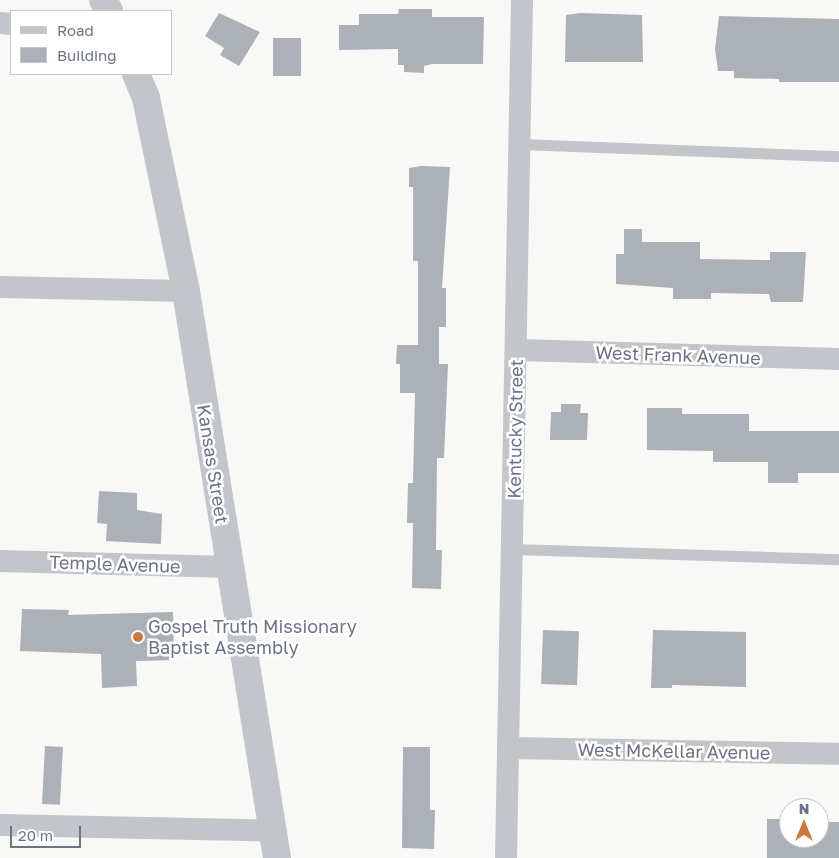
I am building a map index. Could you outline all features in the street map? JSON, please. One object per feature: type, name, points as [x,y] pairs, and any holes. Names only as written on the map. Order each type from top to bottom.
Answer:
[{"type":"street","name":"Kentucky Street","points":[[506,858],[517,350],[522,0]]},
{"type":"street","name":"Kansas Street","points":[[136,75],[146,98],[186,291],[275,831],[277,858]]},
{"type":"street","points":[[0,287],[186,291]]},
{"type":"street","name":"West Frank Avenue","points":[[517,350],[839,359]]},
{"type":"street","name":"Temple Avenue","points":[[0,561],[230,567]]},
{"type":"street","name":"West McKellar Avenue","points":[[509,748],[839,754]]},
{"type":"street","points":[[0,825],[275,831]]},
{"type":"lane","points":[[520,144],[839,156]]},
{"type":"lane","points":[[513,549],[839,559]]},
{"type":"building","points":[[399,9],[432,9],[432,17],[484,17],[483,64],[432,64],[424,66],[424,73],[404,72],[404,65],[398,65],[398,49],[339,50],[339,25],[359,25],[359,14],[398,14]]},
{"type":"building","points":[[219,13],[260,32],[239,66],[220,55],[224,48],[205,36]]},
{"type":"building","points":[[580,13],[642,15],[643,62],[565,62],[566,15]]},
{"type":"building","points":[[719,16],[839,19],[839,82],[779,82],[779,79],[734,78],[734,71],[718,71],[715,49]]},
{"type":"building","points":[[273,38],[301,38],[301,76],[273,76]]},
{"type":"building","points":[[421,166],[450,167],[442,288],[446,288],[446,327],[439,327],[439,364],[448,364],[444,458],[437,458],[436,550],[442,550],[441,589],[412,588],[413,523],[407,523],[408,483],[413,483],[415,393],[400,393],[400,364],[396,364],[397,345],[418,345],[418,261],[413,261],[413,187],[409,187],[409,168]]},
{"type":"building","points":[[624,229],[642,229],[642,242],[700,242],[700,259],[770,260],[770,252],[806,252],[803,302],[771,302],[769,294],[711,293],[711,299],[673,299],[673,288],[616,284],[616,254],[624,254]]},
{"type":"building","points":[[561,404],[581,404],[580,413],[588,413],[587,440],[550,440],[551,412],[561,412]]},
{"type":"building","points":[[647,408],[682,408],[682,414],[749,414],[749,431],[839,431],[839,473],[798,473],[798,483],[768,483],[768,462],[713,462],[713,451],[647,450]]},
{"type":"building","points":[[99,491],[137,493],[137,510],[162,514],[161,544],[106,541],[107,524],[97,523]]},
{"type":"building","points":[[22,609],[69,610],[68,615],[173,612],[174,660],[136,661],[137,686],[102,688],[101,654],[20,651]]},
{"type":"building","points":[[543,630],[579,631],[577,685],[541,684]]},
{"type":"building","points":[[653,630],[746,632],[746,687],[672,685],[672,688],[651,688]]},
{"type":"building","points":[[45,746],[63,747],[60,805],[42,804]]},
{"type":"building","points":[[403,747],[430,747],[430,810],[435,810],[434,849],[402,848]]},
{"type":"building","points":[[767,819],[779,819],[779,848],[829,848],[829,822],[839,822],[839,858],[767,858]]},
{"type":"place","name":"Gospel Truth Missionary Baptist Assembly","points":[[138,637]]}]
